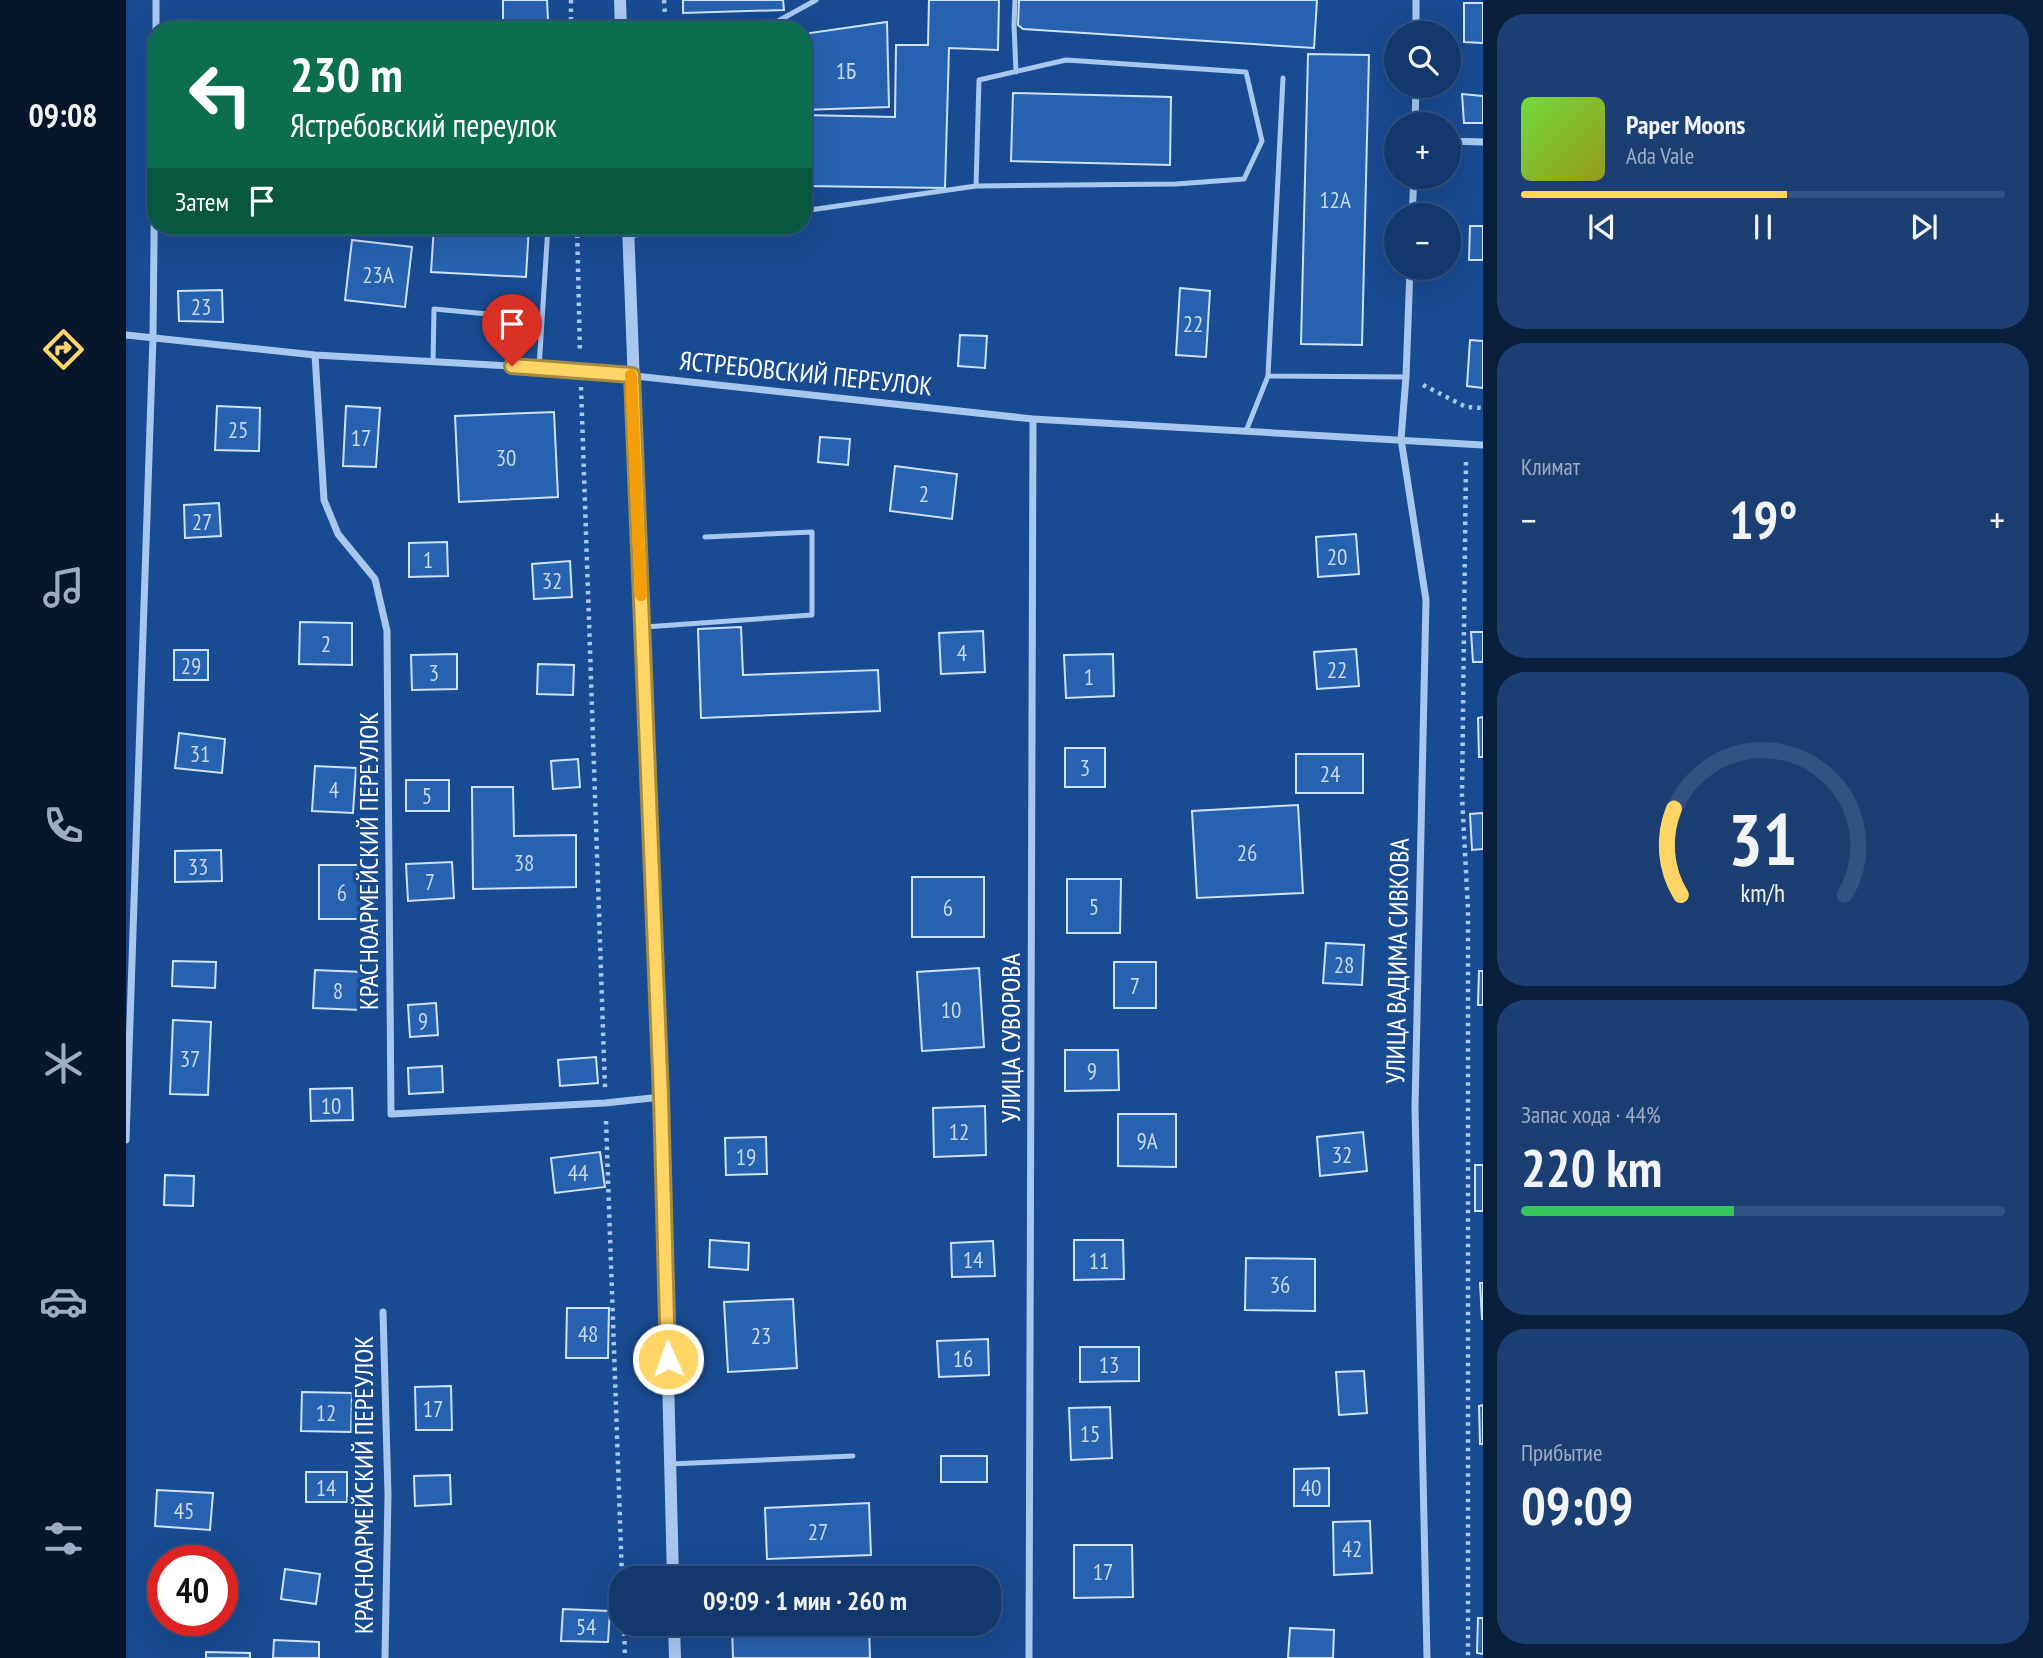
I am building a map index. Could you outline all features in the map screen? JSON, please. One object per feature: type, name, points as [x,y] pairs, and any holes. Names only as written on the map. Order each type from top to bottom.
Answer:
[{"type":"street","points":[[156,0],[156,21]]},
{"type":"street","points":[[620,0],[621,21]]},
{"type":"street","points":[[1416,0],[1416,21]]},
{"type":"street","points":[[1461,141],[1483,142]]},
{"type":"street","points":[[126,1140],[153,337],[154,235]]},
{"type":"street","points":[[628,235],[661,1097],[673,1566]]},
{"type":"street","name":"УЛИЦА ВАДИМА СИВКОВА","points":[[1410,280],[1402,439],[1426,600],[1415,1108],[1427,1658]]},
{"type":"street","name":"ЯСТРЕБОВСКИЙ ПЕРЕУЛОК","points":[[126,335],[315,355],[580,370],[1033,419],[1483,444]]},
{"type":"street","name":"КРАСНОАРМЕЙСКИЙ ПЕРЕУЛОК","points":[[315,355],[324,500],[338,534],[376,579],[387,631],[391,1114],[606,1103],[661,1097]]},
{"type":"street","name":"УЛИЦА СУВОРОВА","points":[[1029,1658],[1033,419]]},
{"type":"street","name":"КРАСНОАРМЕЙСКИЙ ПЕРЕУЛОК","points":[[383,1312],[388,1495],[385,1658]]},
{"type":"street","points":[[674,1636],[675,1658]]},
{"type":"lane","points":[[778,21],[817,0]]},
{"type":"lane","points":[[1015,0],[1016,72]]},
{"type":"lane","points":[[812,210],[976,186],[1176,184],[1244,179],[1262,141],[1246,72],[1066,60],[979,80],[976,186]]},
{"type":"lane","points":[[1245,430],[1268,376],[1283,78]]},
{"type":"lane","points":[[539,368],[547,235]]},
{"type":"lane","points":[[433,362],[435,309],[542,318]]},
{"type":"lane","points":[[1268,376],[1406,377]]},
{"type":"lane","points":[[642,628],[812,615],[812,532],[705,537]]},
{"type":"lane","points":[[670,1464],[853,1456]]},
{"type":"path","points":[[571,0],[571,21]]},
{"type":"path","points":[[576,235],[622,1566]]},
{"type":"path","points":[[1406,377],[1466,407],[1483,408]]},
{"type":"path","points":[[1466,443],[1462,796],[1468,909],[1468,1658]]},
{"type":"path","points":[[624,1636],[625,1658]]},
{"type":"building","points":[[503,0],[547,0],[548,20],[503,21]]},
{"type":"building","points":[[683,0],[783,0],[784,10],[683,13]]},
{"type":"building","points":[[929,0],[999,0],[998,50],[949,48],[945,188],[812,186],[812,115],[895,117],[896,45],[928,45]]},
{"type":"building","points":[[1019,0],[1317,0],[1314,48],[1023,29],[1018,25]]},
{"type":"building","points":[[1464,3],[1483,3],[1483,43],[1464,42]]},
{"type":"building","points":[[887,22],[889,107],[812,110],[812,33]]},
{"type":"building","points":[[1308,54],[1369,55],[1362,345],[1301,344]]},
{"type":"building","points":[[1013,93],[1171,97],[1170,165],[1011,161]]},
{"type":"building","points":[[1462,94],[1483,96],[1483,123],[1464,123]]},
{"type":"building","points":[[1470,226],[1483,226],[1483,260],[1469,260]]},
{"type":"building","points":[[433,235],[528,235],[526,277],[431,272]]},
{"type":"building","points":[[352,240],[412,247],[405,307],[345,300]]},
{"type":"building","points":[[1180,288],[1210,291],[1206,357],[1176,355]]},
{"type":"building","points":[[222,290],[223,322],[179,321],[178,291]]},
{"type":"building","points":[[960,335],[987,336],[985,368],[958,366]]},
{"type":"building","points":[[1470,340],[1483,341],[1483,388],[1467,386]]},
{"type":"building","points":[[217,406],[260,408],[259,451],[215,450]]},
{"type":"building","points":[[346,406],[380,408],[376,467],[343,466]]},
{"type":"building","points":[[554,412],[558,497],[459,502],[455,416]]},
{"type":"building","points":[[820,437],[850,439],[848,465],[818,462]]},
{"type":"building","points":[[895,466],[957,474],[952,519],[890,511]]},
{"type":"building","points":[[219,503],[221,536],[185,538],[184,505]]},
{"type":"building","points":[[1356,534],[1359,574],[1318,577],[1316,537]]},
{"type":"building","points":[[447,542],[448,576],[409,577],[409,543]]},
{"type":"building","points":[[570,561],[572,597],[534,599],[532,564]]},
{"type":"building","points":[[300,622],[352,623],[352,665],[299,664]]},
{"type":"building","points":[[741,627],[743,675],[878,670],[880,711],[701,718],[698,629]]},
{"type":"building","points":[[983,631],[985,672],[941,674],[939,633]]},
{"type":"building","points":[[1471,632],[1483,632],[1483,662],[1473,662]]},
{"type":"building","points":[[1356,649],[1359,686],[1317,689],[1314,652]]},
{"type":"building","points":[[174,650],[208,650],[208,680],[174,680]]},
{"type":"building","points":[[457,654],[457,689],[412,690],[411,655]]},
{"type":"building","points":[[1113,654],[1114,696],[1066,698],[1064,655]]},
{"type":"building","points":[[538,664],[574,665],[573,695],[537,694]]},
{"type":"building","points":[[1483,717],[1483,757],[1479,757],[1478,718]]},
{"type":"building","points":[[179,733],[225,739],[222,773],[175,768]]},
{"type":"building","points":[[1065,748],[1105,748],[1105,787],[1065,787]]},
{"type":"building","points":[[1296,754],[1363,754],[1363,793],[1296,793]]},
{"type":"building","points":[[578,759],[580,787],[553,789],[551,761]]},
{"type":"building","points":[[315,766],[356,768],[353,813],[312,811]]},
{"type":"building","points":[[406,780],[449,780],[449,811],[406,811]]},
{"type":"building","points":[[472,787],[513,787],[514,836],[576,835],[576,887],[473,889]]},
{"type":"building","points":[[1298,805],[1303,893],[1197,898],[1192,811]]},
{"type":"building","points":[[1483,813],[1483,849],[1472,850],[1470,814]]},
{"type":"building","points":[[221,850],[222,881],[175,882],[175,851]]},
{"type":"building","points":[[452,862],[454,898],[408,901],[406,864]]},
{"type":"building","points":[[319,865],[365,865],[364,919],[319,919]]},
{"type":"building","points":[[912,877],[984,877],[984,937],[912,937]]},
{"type":"building","points":[[1067,879],[1121,879],[1120,933],[1067,933]]},
{"type":"building","points":[[1326,943],[1364,945],[1362,985],[1323,983]]},
{"type":"building","points":[[173,961],[216,962],[215,988],[172,986]]},
{"type":"building","points":[[1114,962],[1156,962],[1156,1008],[1114,1008]]},
{"type":"building","points":[[979,968],[984,1047],[922,1051],[917,972]]},
{"type":"building","points":[[315,970],[362,972],[361,1010],[313,1008]]},
{"type":"building","points":[[1479,971],[1483,971],[1483,1005],[1478,1005]]},
{"type":"building","points":[[436,1003],[438,1035],[410,1037],[408,1005]]},
{"type":"building","points":[[173,1020],[211,1022],[208,1095],[170,1094]]},
{"type":"building","points":[[1065,1050],[1118,1050],[1119,1090],[1065,1091]]},
{"type":"building","points":[[596,1057],[598,1083],[560,1086],[558,1060]]},
{"type":"building","points":[[442,1066],[443,1092],[409,1094],[408,1068]]},
{"type":"building","points":[[352,1088],[353,1120],[311,1121],[310,1089]]},
{"type":"building","points":[[985,1106],[986,1155],[934,1157],[933,1108]]},
{"type":"building","points":[[1118,1114],[1176,1114],[1176,1167],[1118,1166]]},
{"type":"building","points":[[1363,1132],[1367,1171],[1320,1176],[1317,1137]]},
{"type":"building","points":[[766,1137],[767,1174],[726,1175],[725,1138]]},
{"type":"building","points":[[600,1152],[605,1187],[555,1193],[551,1158]]},
{"type":"building","points":[[1475,1165],[1483,1165],[1483,1211],[1475,1211]]},
{"type":"building","points":[[165,1175],[194,1176],[193,1206],[164,1205]]},
{"type":"building","points":[[710,1240],[749,1243],[748,1270],[709,1267]]},
{"type":"building","points":[[1074,1240],[1123,1240],[1124,1279],[1074,1280]]},
{"type":"building","points":[[993,1241],[995,1276],[952,1277],[951,1243]]},
{"type":"building","points":[[1246,1258],[1315,1259],[1315,1311],[1245,1310]]},
{"type":"building","points":[[1480,1283],[1483,1283],[1483,1319],[1482,1319]]},
{"type":"building","points":[[793,1299],[797,1368],[728,1372],[724,1302]]},
{"type":"building","points":[[567,1308],[609,1308],[608,1358],[566,1358]]},
{"type":"building","points":[[988,1339],[989,1375],[939,1377],[937,1341]]},
{"type":"building","points":[[1080,1347],[1139,1347],[1139,1381],[1080,1382]]},
{"type":"building","points":[[1364,1371],[1367,1413],[1339,1415],[1336,1372]]},
{"type":"building","points":[[451,1386],[452,1430],[416,1430],[415,1387]]},
{"type":"building","points":[[302,1392],[352,1393],[351,1432],[301,1431]]},
{"type":"building","points":[[1483,1405],[1483,1444],[1480,1444],[1479,1406]]},
{"type":"building","points":[[1110,1407],[1112,1458],[1071,1460],[1069,1408]]},
{"type":"building","points":[[941,1456],[987,1456],[987,1482],[941,1482]]},
{"type":"building","points":[[1329,1468],[1329,1506],[1294,1506],[1294,1469]]},
{"type":"building","points":[[306,1472],[347,1472],[347,1502],[306,1502]]},
{"type":"building","points":[[450,1475],[451,1504],[415,1506],[414,1476]]},
{"type":"building","points":[[157,1490],[213,1493],[210,1530],[155,1526]]},
{"type":"building","points":[[869,1503],[871,1555],[767,1559],[765,1508]]},
{"type":"building","points":[[1370,1521],[1372,1573],[1334,1575],[1333,1522]]},
{"type":"building","points":[[1074,1545],[1132,1545],[1133,1597],[1074,1598]]},
{"type":"building","points":[[285,1569],[320,1574],[316,1604],[281,1599]]},
{"type":"building","points":[[563,1609],[609,1611],[608,1642],[561,1641]]},
{"type":"building","points":[[1478,1618],[1483,1618],[1483,1654],[1477,1653]]},
{"type":"building","points":[[1290,1628],[1334,1630],[1333,1658],[1288,1658]]},
{"type":"building","points":[[732,1636],[869,1636],[870,1658],[733,1658]]},
{"type":"building","points":[[274,1640],[319,1642],[319,1658],[273,1658]]},
{"type":"building","points":[[206,1652],[250,1653],[250,1658],[206,1658]]},
{"type":"slow traffic","points":[[631,375],[641,595]]},
{"type":"route","points":[[512,366],[632,375],[661,1097],[668,1359]]}]
